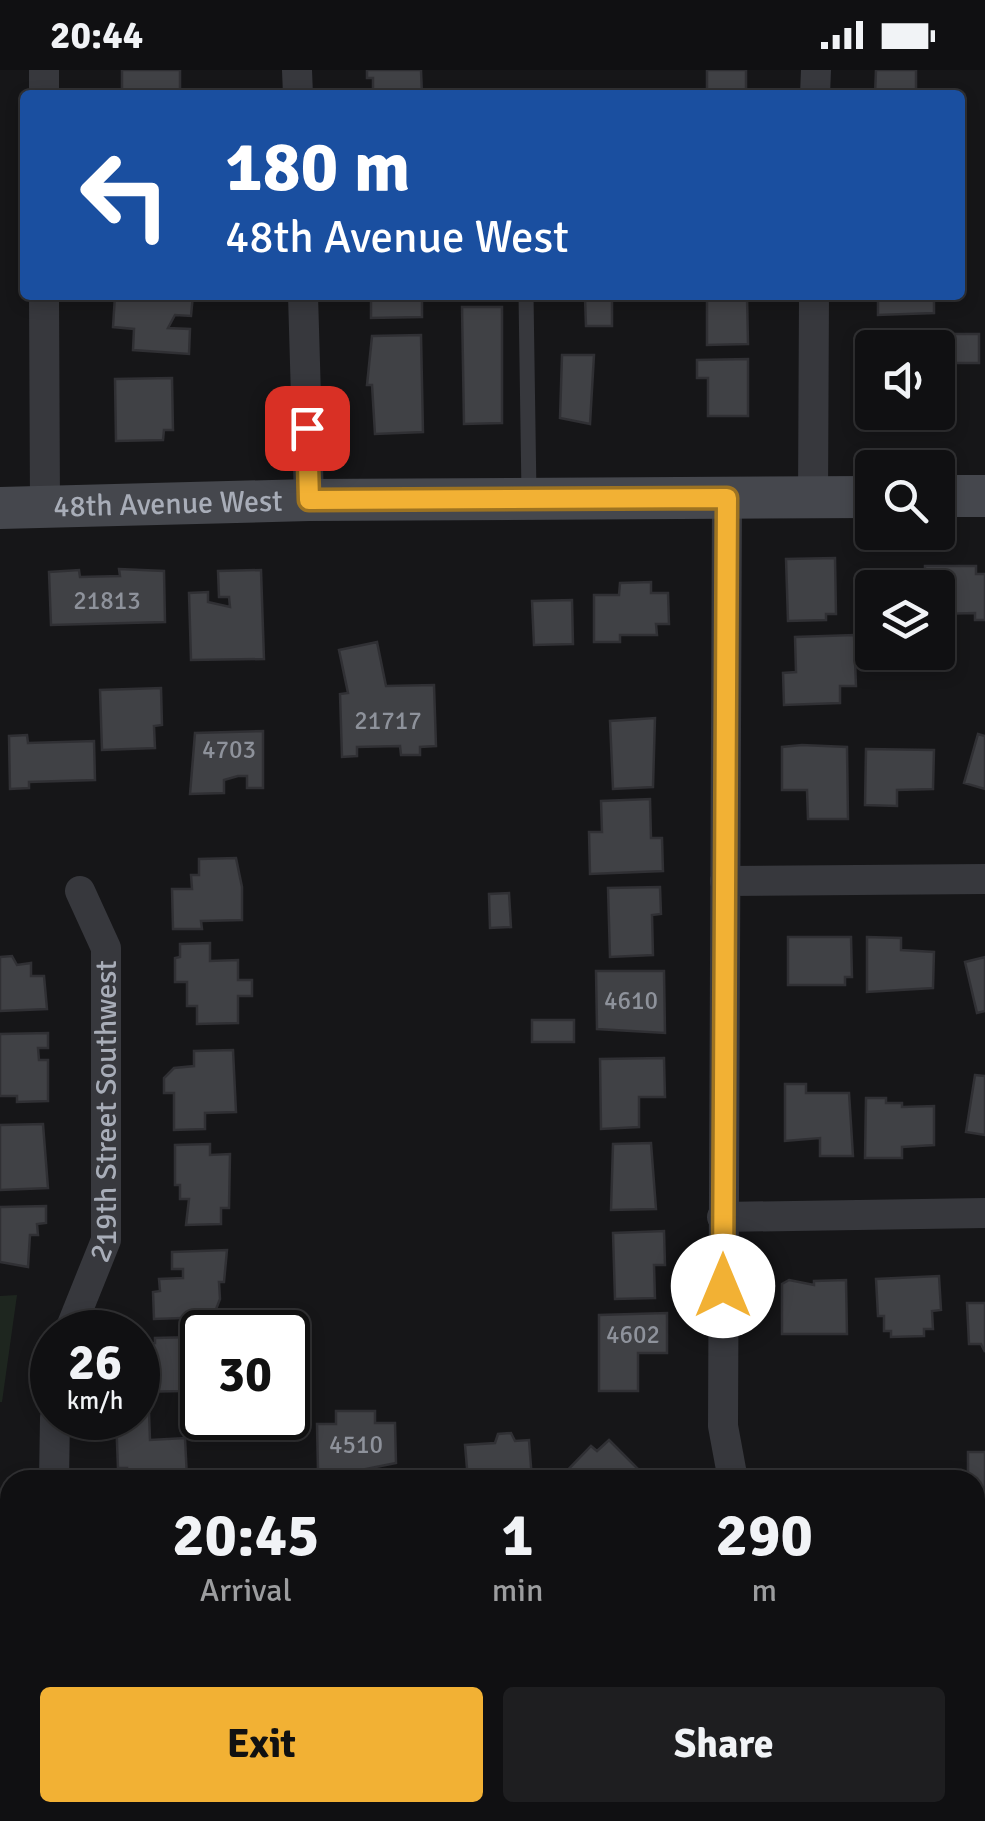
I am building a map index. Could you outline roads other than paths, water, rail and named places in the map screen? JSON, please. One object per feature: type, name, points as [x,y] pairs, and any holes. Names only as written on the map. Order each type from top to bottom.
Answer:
[{"type":"main road","points":[[955,496],[985,496]]},
{"type":"main road","name":"48th Avenue West","points":[[0,508],[309,500],[855,497]]},
{"type":"street","points":[[44,300],[45,507]]},
{"type":"street","points":[[303,300],[309,500]]},
{"type":"street","points":[[813,498],[814,300]]},
{"type":"street","points":[[727,498],[722,1217],[724,1426],[732,1470]]},
{"type":"street","points":[[725,881],[985,879]]},
{"type":"street","name":"219th Street Southwest","points":[[78,1310],[106,1240],[106,948],[80,891]]},
{"type":"street","points":[[722,1217],[985,1213]]},
{"type":"street","points":[[54,1440],[54,1470]]},
{"type":"lane","points":[[526,300],[528,499]]}]
